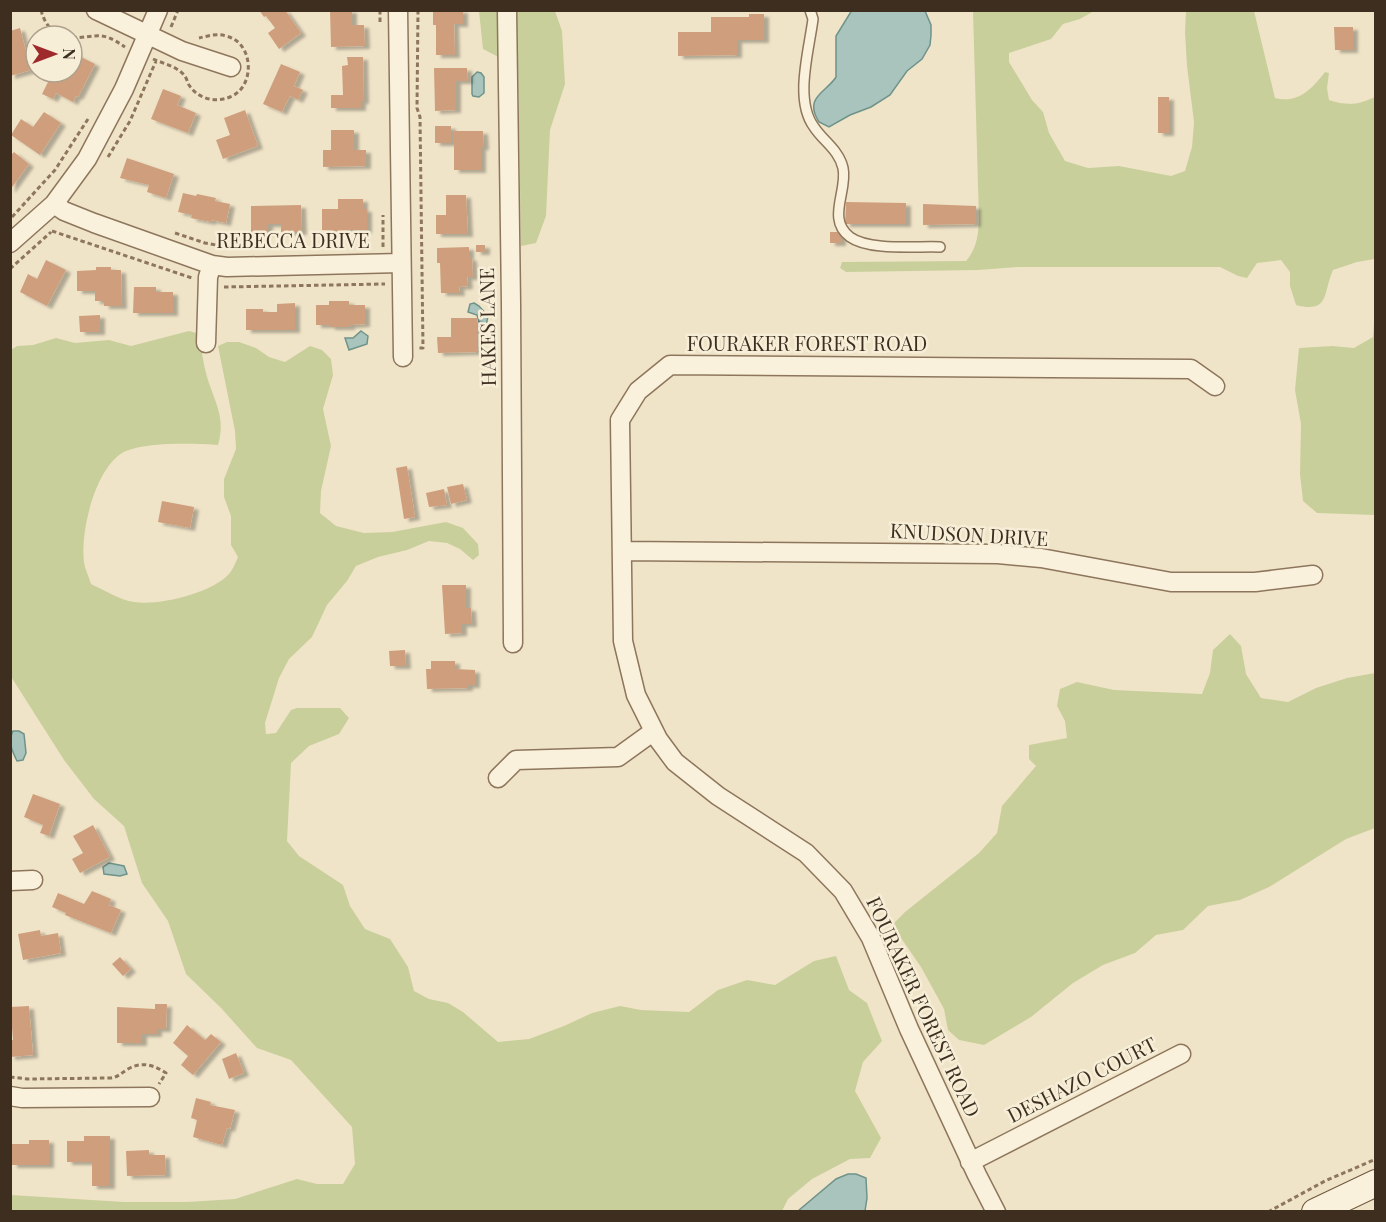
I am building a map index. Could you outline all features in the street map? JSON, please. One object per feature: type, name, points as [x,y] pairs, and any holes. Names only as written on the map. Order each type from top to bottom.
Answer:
[{"type":"main road","points":[[1315,1212],[1376,1183]]},
{"type":"street","points":[[96,10],[182,51],[231,67]]},
{"type":"street","points":[[10,243],[54,204],[87,159],[124,89],[139,32],[159,10]]},
{"type":"street","points":[[398,10],[403,354]]},
{"type":"street","name":"HAKES LANE","points":[[507,10],[513,643]]},
{"type":"street","name":"REBECCA DRIVE","points":[[54,204],[64,211],[94,223],[212,265],[227,267],[400,263]]},
{"type":"street","points":[[206,344],[208,277],[212,265]]},
{"type":"street","name":"FOURAKER FOREST ROAD","points":[[996,1212],[970,1162],[909,1029],[871,938],[843,891],[806,853],[718,796],[675,762],[654,731],[636,695],[623,641],[620,420],[638,391],[670,365],[1191,369],[1215,386]]},
{"type":"street","name":"KNUDSON DRIVE","points":[[622,551],[998,554],[1041,558],[1171,582],[1256,582],[1313,575]]},
{"type":"street","points":[[498,778],[516,760],[618,757],[654,731]]},
{"type":"street","points":[[10,881],[33,880]]},
{"type":"street","name":"DESHAZO COURT","points":[[970,1162],[1181,1054]]},
{"type":"street","points":[[10,1096],[22,1098],[150,1097]]},
{"type":"lane","points":[[810,10],[813,20],[803,95],[805,112],[813,127],[839,156],[843,169],[838,216],[840,226],[850,237],[868,245],[940,247]]},
{"type":"path","points":[[41,10],[47,24]]},
{"type":"path","points":[[380,10],[380,22]]},
{"type":"path","points":[[403,354],[423,348],[417,10]]},
{"type":"path","points":[[123,46],[139,32]]},
{"type":"path","points":[[10,219],[55,170],[93,112]]},
{"type":"path","points":[[383,211],[383,247]]},
{"type":"path","points":[[168,230],[206,243],[246,249]]},
{"type":"path","points":[[10,1077],[28,1079],[110,1078],[118,1077],[136,1065],[149,1064],[166,1073],[150,1097]]},
{"type":"path","points":[[1268,1212],[1324,1181],[1376,1160]]},
{"type":"green space","points":[[479,11],[555,11],[562,31],[565,84],[550,130],[546,216],[536,243],[521,246],[518,67],[483,49]]},
{"type":"green space","points":[[973,11],[1094,11],[1080,19],[1063,24],[1051,39],[1009,53],[1009,62],[1032,100],[1043,112],[1049,133],[1065,161],[1088,168],[1119,166],[1171,176],[1185,171],[1192,147],[1194,122],[1187,66],[1186,11],[1254,11],[1275,98],[1291,99],[1304,94],[1325,72],[1329,73],[1327,88],[1329,100],[1352,104],[1375,97],[1375,259],[1333,270],[1324,299],[1320,304],[1307,307],[1296,305],[1290,286],[1290,272],[1281,260],[1257,263],[1247,278],[1220,267],[1018,267],[978,270],[846,272],[840,268],[842,262],[966,261],[975,247],[979,220]]},
{"type":"green space","points":[[1375,309],[1375,515],[1317,513],[1303,501],[1300,474],[1301,424],[1295,390],[1299,348],[1332,346],[1354,348],[1373,337]]},
{"type":"green space","points":[[189,331],[200,334],[202,356],[220,418],[218,445],[146,446],[126,451],[115,458],[98,484],[88,517],[83,549],[85,567],[91,584],[129,601],[157,602],[184,597],[210,587],[221,581],[233,568],[238,557],[231,545],[231,516],[224,497],[224,479],[236,449],[235,431],[218,346],[227,342],[239,342],[285,362],[310,346],[322,350],[331,359],[333,375],[323,409],[331,446],[321,491],[320,513],[336,526],[364,533],[392,532],[446,522],[463,528],[478,544],[479,555],[473,560],[460,549],[447,543],[429,541],[356,566],[327,605],[312,637],[289,659],[279,678],[265,723],[266,734],[276,733],[291,710],[297,708],[340,708],[349,718],[339,734],[309,746],[291,763],[287,841],[299,856],[343,885],[350,906],[365,929],[390,939],[408,967],[414,991],[429,999],[448,1003],[463,1012],[498,1042],[529,1039],[592,1013],[620,1006],[641,1010],[689,1012],[718,990],[747,980],[775,985],[814,961],[836,956],[849,990],[867,1003],[882,1041],[863,1062],[855,1091],[881,1138],[870,1158],[850,1159],[812,1179],[788,1199],[782,1211],[11,1212],[11,1195],[124,1202],[187,1202],[235,1199],[297,1179],[317,1184],[343,1184],[355,1164],[352,1127],[291,1060],[257,1048],[186,974],[168,921],[142,883],[124,826],[94,799],[64,760],[10,675],[11,350],[17,346],[33,345],[56,338],[75,343],[109,340],[131,346]]},
{"type":"green space","points":[[1230,634],[1241,646],[1246,674],[1261,698],[1288,702],[1316,688],[1347,678],[1375,673],[1375,828],[1346,839],[1269,887],[1240,900],[1208,906],[1183,930],[1156,935],[1135,953],[1103,965],[1073,983],[1031,1017],[984,1045],[959,1040],[948,1030],[944,1009],[921,967],[892,925],[979,853],[997,833],[1002,806],[1036,766],[1029,759],[1029,745],[1067,738],[1065,721],[1057,706],[1060,689],[1077,682],[1114,690],[1202,694],[1210,673],[1213,650]]},
{"type":"water","points":[[852,10],[925,11],[931,25],[930,45],[922,59],[907,71],[890,95],[871,107],[850,115],[829,127],[819,122],[815,114],[815,101],[836,77],[836,36]]},
{"type":"water","points":[[477,72],[484,77],[484,93],[479,97],[472,94],[472,77]]},
{"type":"water","points":[[474,303],[488,316],[486,326],[479,322],[477,315],[468,312],[470,304]]},
{"type":"water","points":[[361,331],[368,336],[367,344],[349,350],[345,338],[353,338]]},
{"type":"water","points":[[13,731],[24,734],[26,753],[23,760],[17,761],[12,751]]},
{"type":"water","points":[[109,863],[124,866],[127,874],[120,876],[104,874],[103,867]]},
{"type":"water","points":[[848,1174],[866,1178],[865,1211],[798,1211],[836,1179]]},
{"type":"building","points":[[259,10],[285,10],[301,33],[279,49],[268,33],[275,28]]},
{"type":"building","points":[[330,10],[352,10],[352,25],[364,25],[365,46],[331,47]]},
{"type":"building","points":[[433,10],[463,10],[463,24],[454,24],[455,55],[436,55],[436,25],[433,25]]},
{"type":"building","points":[[749,14],[764,14],[764,40],[737,40],[737,55],[678,56],[678,32],[711,32],[711,17],[749,17]]},
{"type":"building","points":[[1334,27],[1353,27],[1353,50],[1335,50]]},
{"type":"building","points":[[20,28],[24,43],[24,72],[10,76],[10,31]]},
{"type":"building","points":[[347,57],[363,57],[364,101],[361,101],[361,108],[331,108],[331,95],[343,95],[342,66],[348,65]]},
{"type":"building","points":[[84,58],[95,64],[78,97],[76,96],[73,102],[56,93],[53,99],[42,94],[47,84],[84,84]]},
{"type":"building","points":[[281,64],[300,72],[294,86],[303,90],[298,100],[290,96],[282,112],[263,104]]},
{"type":"building","points":[[434,68],[467,68],[468,81],[456,81],[456,110],[435,111]]},
{"type":"building","points":[[163,89],[181,96],[177,105],[196,113],[188,133],[151,119]]},
{"type":"building","points":[[1158,97],[1169,97],[1169,133],[1158,133]]},
{"type":"building","points":[[245,110],[258,146],[223,159],[216,140],[230,135],[224,118]]},
{"type":"building","points":[[44,112],[61,123],[40,155],[11,135],[21,119],[33,127]]},
{"type":"building","points":[[435,126],[451,126],[451,143],[435,143]]},
{"type":"building","points":[[331,130],[354,130],[354,150],[366,150],[366,166],[323,167],[323,150],[331,150]]},
{"type":"building","points":[[454,131],[483,131],[484,147],[481,147],[481,170],[454,170]]},
{"type":"building","points":[[14,152],[29,164],[10,190],[10,156]]},
{"type":"building","points":[[127,158],[174,174],[166,198],[147,192],[149,185],[120,178]]},
{"type":"building","points":[[183,193],[216,198],[215,201],[230,204],[226,223],[191,218],[192,215],[178,212]]},
{"type":"building","points":[[446,195],[466,195],[468,234],[436,234],[436,215],[446,215]]},
{"type":"building","points":[[338,199],[363,199],[363,209],[367,209],[367,230],[347,230],[347,232],[322,230],[322,209],[338,209]]},
{"type":"building","points":[[846,202],[906,203],[906,224],[845,224]]},
{"type":"building","points":[[923,204],[976,206],[976,224],[923,225]]},
{"type":"building","points":[[301,205],[302,232],[281,232],[281,224],[268,224],[268,233],[251,233],[251,206]]},
{"type":"building","points":[[830,232],[841,232],[841,243],[830,243]]},
{"type":"building","points":[[476,245],[485,245],[485,252],[476,252]]},
{"type":"building","points":[[469,247],[473,277],[467,277],[468,286],[459,287],[460,293],[441,293],[437,248]]},
{"type":"building","points":[[46,260],[66,270],[47,306],[20,292],[28,274],[37,279]]},
{"type":"building","points":[[96,267],[121,270],[122,306],[104,306],[104,301],[95,301],[95,291],[77,291],[77,271],[96,270]]},
{"type":"building","points":[[134,287],[156,287],[156,292],[173,292],[173,313],[133,313]]},
{"type":"building","points":[[329,301],[349,301],[349,305],[365,305],[365,324],[350,325],[350,327],[316,325],[316,305],[329,305]]},
{"type":"building","points":[[295,303],[295,330],[246,330],[246,309],[277,312],[277,304]]},
{"type":"building","points":[[100,315],[100,332],[80,332],[79,316]]},
{"type":"building","points":[[451,318],[477,318],[477,352],[438,353],[437,337],[451,337]]},
{"type":"building","points":[[407,466],[415,517],[404,519],[396,468]]},
{"type":"building","points":[[463,484],[467,500],[451,504],[447,487]]},
{"type":"building","points":[[444,489],[447,505],[429,507],[426,493]]},
{"type":"building","points":[[162,501],[194,507],[190,528],[158,522]]},
{"type":"building","points":[[442,585],[466,585],[466,608],[471,608],[472,624],[462,624],[462,633],[445,634]]},
{"type":"building","points":[[405,650],[406,666],[390,666],[389,651]]},
{"type":"building","points":[[431,661],[455,661],[455,669],[475,670],[475,685],[468,685],[468,688],[427,689],[426,669],[431,669]]},
{"type":"building","points":[[33,794],[60,804],[49,836],[40,833],[43,825],[24,817]]},
{"type":"building","points":[[93,825],[110,857],[80,873],[72,859],[83,853],[73,836]]},
{"type":"building","points":[[92,891],[111,899],[109,905],[121,910],[111,933],[65,915],[66,913],[52,907],[58,893],[84,904]]},
{"type":"building","points":[[40,930],[41,936],[58,933],[61,953],[23,960],[18,934]]},
{"type":"building","points":[[120,957],[131,969],[123,976],[112,964]]},
{"type":"building","points":[[155,1004],[167,1004],[166,1029],[157,1029],[157,1034],[142,1034],[142,1043],[117,1043],[117,1007],[155,1009]]},
{"type":"building","points":[[29,1006],[33,1055],[10,1057],[10,1040],[13,1040],[12,1027],[10,1027],[10,1007]]},
{"type":"building","points":[[187,1025],[205,1040],[211,1034],[221,1042],[193,1075],[181,1065],[188,1056],[173,1043]]},
{"type":"building","points":[[236,1053],[244,1073],[229,1079],[222,1059]]},
{"type":"building","points":[[196,1098],[211,1102],[210,1105],[235,1110],[230,1129],[227,1128],[222,1145],[193,1137],[197,1120],[191,1118]]},
{"type":"building","points":[[84,1136],[110,1136],[110,1186],[92,1186],[92,1162],[67,1162],[67,1141],[84,1141]]},
{"type":"building","points":[[29,1140],[49,1140],[49,1165],[12,1165],[12,1144],[29,1144]]},
{"type":"building","points":[[149,1150],[149,1155],[165,1155],[166,1175],[127,1176],[126,1151]]}]
